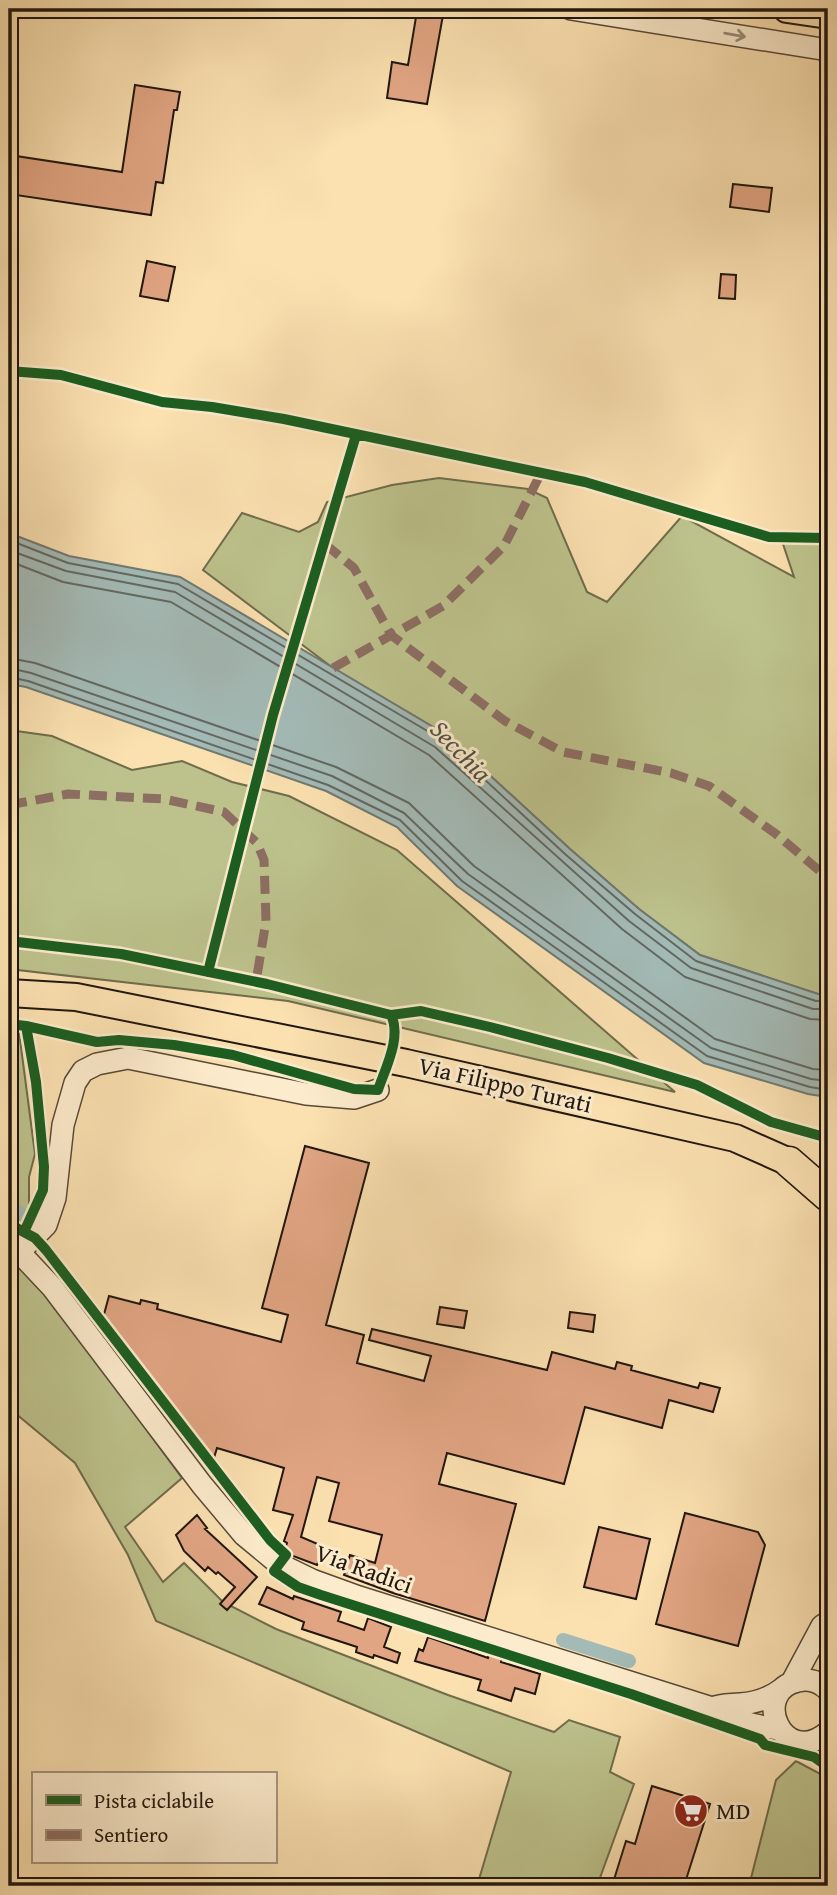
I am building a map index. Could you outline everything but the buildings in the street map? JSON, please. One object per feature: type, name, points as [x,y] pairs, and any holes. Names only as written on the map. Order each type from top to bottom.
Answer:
[{"type":"highway","points":[[789,1162],[828,1171]]},
{"type":"highway","points":[[789,1162],[828,1196]]},
{"type":"main road","points":[[787,9],[828,15]]},
{"type":"main road","name":"Via Filippo Turati","points":[[9,993],[76,997],[407,1063],[735,1138],[789,1162]]},
{"type":"street","points":[[570,9],[828,50]]},
{"type":"street","points":[[14,1249],[46,1226],[55,1198],[63,1125],[75,1083],[83,1071],[97,1064],[128,1058],[306,1094],[354,1098],[378,1090]]},
{"type":"street","name":"Via Radici","points":[[14,1249],[52,1287],[202,1485],[244,1535],[279,1564],[312,1580],[359,1597],[712,1708],[717,1713],[735,1719],[779,1729],[792,1740],[823,1741]]},
{"type":"street","points":[[779,1729],[774,1709],[822,1626],[828,1622]]},
{"type":"street","points":[[787,1686],[809,1680],[828,1690]]},
{"type":"street","name":"Via Radici","points":[[712,1708],[762,1699],[787,1686]]},
{"type":"green space","points":[[439,478],[528,489],[547,498],[587,592],[607,602],[682,516],[794,577],[782,541],[828,541],[828,993],[818,994],[700,955],[639,909],[445,734],[333,668],[203,570],[242,513],[299,532],[318,522],[327,502],[392,485]]},
{"type":"green space","points":[[9,730],[52,736],[132,770],[182,761],[232,782],[289,796],[397,850],[675,1092],[288,1001],[9,969]]},
{"type":"green space","points":[[9,1032],[19,1032],[35,1154],[29,1177],[29,1221],[9,1212]]},
{"type":"green space","points":[[9,1258],[45,1291],[182,1478],[125,1527],[163,1582],[184,1563],[223,1602],[276,1629],[448,1695],[554,1732],[569,1720],[620,1737],[610,1772],[634,1784],[597,1886],[477,1886],[511,1772],[156,1621],[128,1555],[75,1463],[9,1408]]},
{"type":"green space","points":[[796,1761],[828,1778],[828,1886],[749,1886],[776,1780]]},
{"type":"water","name":"Secchia","points":[[9,533],[69,556],[180,577],[445,734],[639,909],[700,955],[818,994],[828,993],[828,1097],[808,1094],[704,1063],[457,886],[397,827],[326,791],[26,687],[9,684]]},
{"type":"waterway","points":[[9,1205],[24,1217]]},
{"type":"waterway","points":[[563,1640],[629,1661]]},
{"type":"marked path","points":[[333,668],[443,606],[504,546],[541,473]]},
{"type":"marked path","points":[[325,544],[354,568],[391,635],[505,721],[563,752],[671,773],[709,786],[776,834],[828,878]]},
{"type":"marked path","points":[[9,805],[68,794],[164,799],[224,812],[257,843],[264,860],[266,921],[256,982]]},
{"type":"cycle path","points":[[9,371],[61,375],[162,402],[284,419],[585,482],[769,537],[828,538]]},
{"type":"cycle path","points":[[208,972],[273,715],[356,435]]},
{"type":"cycle path","points":[[9,941],[121,954],[267,984],[391,1015],[421,1011],[490,1027],[697,1085],[771,1122],[828,1138]]},
{"type":"cycle path","points":[[9,1024],[97,1042],[119,1040],[174,1045],[233,1055],[354,1089],[378,1090],[394,1043],[391,1015]]},
{"type":"cycle path","points":[[24,1232],[43,1190],[44,1167],[36,1082],[26,1026]]},
{"type":"cycle path","points":[[9,1224],[35,1238],[46,1250],[270,1540],[286,1555],[274,1571],[298,1587],[631,1694],[760,1739],[765,1745],[814,1757],[828,1767]]},
{"type":"place","name":"MD","points":[[691,1811]]}]
